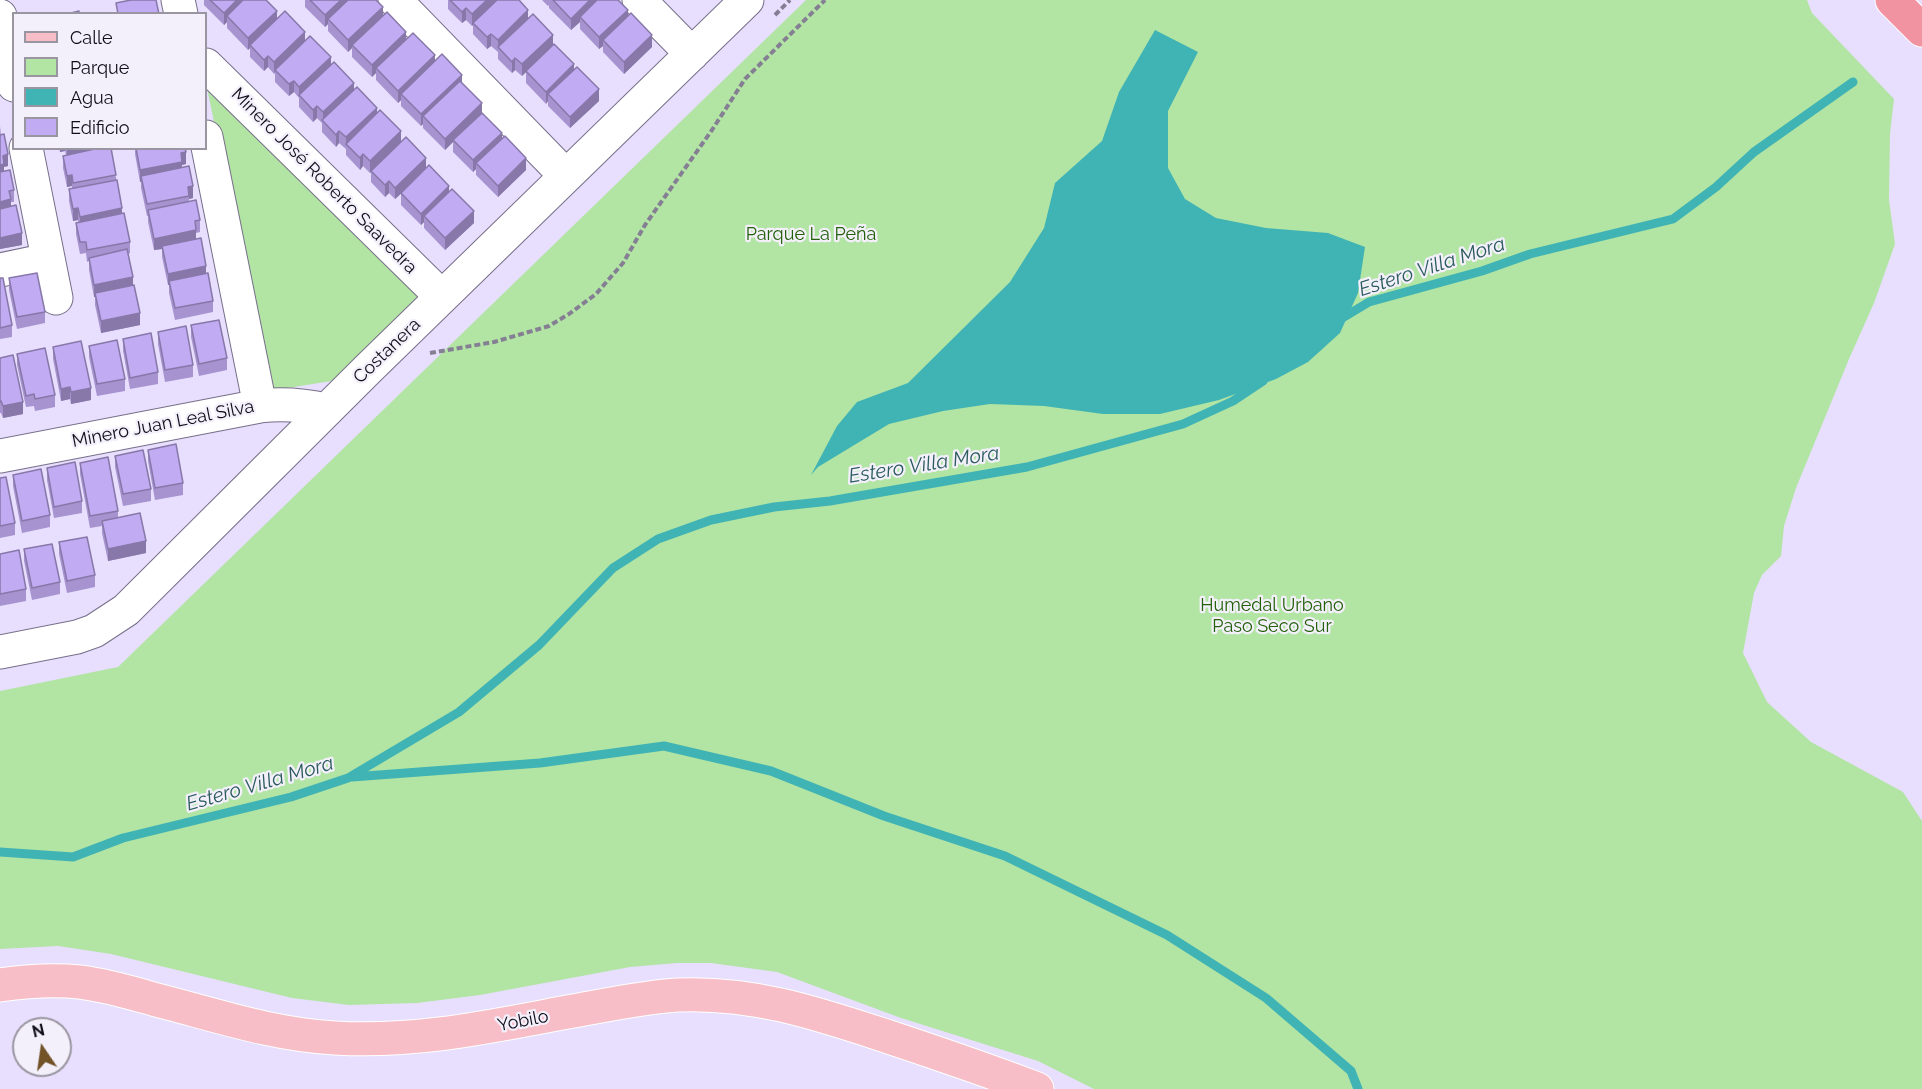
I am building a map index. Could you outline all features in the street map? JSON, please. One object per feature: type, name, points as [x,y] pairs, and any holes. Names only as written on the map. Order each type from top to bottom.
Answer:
[{"type":"highway","points":[[1892,0],[1922,30]]},
{"type":"main road","name":"Yobilo","points":[[0,985],[22,981],[81,982],[114,988],[297,1034],[374,1040],[458,1033],[649,998],[711,995],[744,998],[809,1011],[1037,1089]]},
{"type":"street","points":[[395,0],[566,176]]},
{"type":"street","points":[[639,0],[692,54]]},
{"type":"street","name":"Costanera","points":[[0,652],[77,637],[94,631],[126,610],[442,297],[747,0]]},
{"type":"street","points":[[0,16],[12,75]]},
{"type":"street","name":"Minero José Roberto Saavedra","points":[[207,66],[442,297]]},
{"type":"street","points":[[207,142],[260,406]]},
{"type":"street","points":[[26,150],[56,298]]},
{"type":"street","points":[[0,270],[48,260]]},
{"type":"street","name":"Minero Juan Leal Silva","points":[[0,456],[260,406],[287,404],[327,410]]},
{"type":"path","points":[[429,353],[494,342],[549,326],[596,294],[622,263],[645,225],[745,79],[825,0]]},
{"type":"green space","name":"Humedal Urbano Paso Seco Sur","points":[[806,0],[1807,0],[1812,13],[1894,99],[1890,134],[1889,200],[1895,244],[1874,303],[1796,488],[1784,526],[1781,556],[1762,575],[1754,593],[1743,653],[1767,702],[1811,742],[1903,792],[1922,821],[1922,1089],[1094,1089],[1038,1061],[901,1018],[777,972],[711,963],[630,967],[480,995],[417,1003],[349,1005],[292,998],[111,954],[58,946],[0,949],[0,691],[118,667]]},
{"type":"green space","points":[[207,88],[420,296],[344,379],[269,391]]},
{"type":"water","points":[[1155,30],[1198,52],[1168,111],[1168,168],[1185,199],[1216,218],[1266,228],[1328,233],[1365,247],[1358,293],[1340,333],[1308,362],[1276,379],[1219,400],[1160,414],[1103,414],[1044,406],[990,404],[943,411],[889,424],[818,467],[811,475],[837,426],[857,402],[908,383],[1010,282],[1044,228],[1055,183],[1102,141],[1119,92]]},
{"type":"building","points":[[131,0],[156,0],[159,12],[118,12],[116,3]]},
{"type":"building","points":[[210,0],[237,0],[224,13]]},
{"type":"building","points":[[243,0],[266,0],[277,11],[248,38],[227,16]]},
{"type":"building","points":[[310,0],[341,0],[325,15]]},
{"type":"building","points":[[348,0],[376,0],[383,7],[348,40],[328,19]]},
{"type":"building","points":[[450,0],[487,0],[472,14],[466,8],[462,12]]},
{"type":"building","points":[[497,0],[519,0],[528,10],[498,40],[491,34],[487,37],[473,23]]},
{"type":"building","points":[[553,0],[590,0],[571,19]]},
{"type":"building","points":[[597,0],[618,0],[628,10],[599,37],[580,17]]},
{"type":"building","points":[[285,11],[305,32],[274,62],[268,56],[264,60],[250,45]]},
{"type":"building","points":[[387,12],[406,32],[372,65],[352,45]]},
{"type":"building","points":[[631,13],[652,35],[624,62],[603,40]]},
{"type":"building","points":[[533,14],[553,35],[522,64],[515,58],[512,62],[498,47]]},
{"type":"building","points":[[413,33],[435,55],[398,91],[376,68]]},
{"type":"building","points":[[310,36],[331,57],[299,87],[294,81],[289,84],[275,70]]},
{"type":"building","points":[[554,44],[574,64],[546,92],[526,71]]},
{"type":"building","points":[[442,54],[462,75],[421,114],[401,94]]},
{"type":"building","points":[[334,62],[354,83],[323,112],[317,106],[313,110],[299,95]]},
{"type":"building","points":[[577,67],[599,89],[570,117],[548,94]]},
{"type":"building","points":[[460,81],[482,103],[445,139],[423,116]]},
{"type":"building","points":[[357,87],[377,108],[346,137],[339,131],[336,135],[322,120]]},
{"type":"building","points":[[380,110],[401,131],[370,161],[363,154],[360,158],[346,144]]},
{"type":"building","points":[[482,113],[502,133],[473,160],[453,140]]},
{"type":"building","points":[[4,134],[8,154],[3,156],[4,164],[0,165],[0,135]]},
{"type":"building","points":[[505,136],[526,158],[498,186],[476,163]]},
{"type":"building","points":[[406,137],[426,158],[395,188],[389,181],[385,185],[371,171]]},
{"type":"building","points":[[90,150],[111,150],[116,175],[73,183],[72,175],[67,176],[63,156]]},
{"type":"building","points":[[136,150],[186,150],[186,152],[181,153],[182,162],[140,170]]},
{"type":"building","points":[[429,165],[449,186],[421,214],[401,193]]},
{"type":"building","points":[[189,166],[193,186],[188,187],[189,196],[147,204],[141,176]]},
{"type":"building","points":[[10,170],[14,190],[9,191],[11,199],[0,202],[0,172]]},
{"type":"building","points":[[117,180],[122,208],[80,217],[78,208],[73,209],[69,189]]},
{"type":"building","points":[[452,189],[474,211],[445,238],[424,216]]},
{"type":"building","points":[[196,200],[200,220],[195,221],[196,230],[154,239],[148,210]]},
{"type":"building","points":[[16,205],[22,233],[0,238],[0,209]]},
{"type":"building","points":[[124,213],[130,242],[87,250],[86,242],[80,242],[76,223]]},
{"type":"building","points":[[201,238],[206,266],[168,274],[162,246]]},
{"type":"building","points":[[127,249],[133,277],[94,285],[89,258]]},
{"type":"building","points":[[37,273],[45,312],[17,317],[9,278]]},
{"type":"building","points":[[208,273],[213,301],[175,308],[169,281]]},
{"type":"building","points":[[0,278],[3,278],[12,325],[0,328]]},
{"type":"building","points":[[134,285],[140,313],[101,321],[95,293]]},
{"type":"building","points":[[219,320],[227,358],[199,364],[191,325]]},
{"type":"building","points":[[186,326],[193,365],[165,370],[158,332]]},
{"type":"building","points":[[151,333],[158,372],[130,378],[123,339]]},
{"type":"building","points":[[117,340],[125,379],[97,384],[89,346]]},
{"type":"building","points":[[81,341],[91,388],[71,392],[70,387],[61,389],[53,347]]},
{"type":"building","points":[[45,348],[55,395],[35,399],[34,394],[26,396],[17,354]]},
{"type":"building","points":[[13,355],[23,402],[3,406],[0,402],[0,358]]},
{"type":"building","points":[[176,444],[183,483],[155,488],[148,450]]},
{"type":"building","points":[[143,450],[151,489],[123,494],[115,456]]},
{"type":"building","points":[[108,457],[118,511],[90,516],[80,463]]},
{"type":"building","points":[[75,462],[82,501],[54,507],[47,468]]},
{"type":"building","points":[[41,469],[50,515],[22,521],[13,475]]},
{"type":"building","points":[[6,477],[15,523],[0,526],[0,478]]},
{"type":"building","points":[[140,513],[146,541],[108,549],[102,521]]},
{"type":"building","points":[[87,537],[95,575],[67,581],[59,542]]},
{"type":"building","points":[[52,544],[60,582],[32,588],[24,549]]},
{"type":"building","points":[[19,550],[26,589],[0,594],[0,554]]},
{"type":"waterway","name":"Estero Villa Mora","points":[[1339,320],[1369,302],[1482,271],[1530,254],[1673,219],[1716,187],[1754,152],[1853,82]]},
{"type":"waterway","name":"Estero Villa Mora","points":[[0,852],[73,857],[123,838],[291,797],[348,778],[459,712],[539,645],[613,568],[658,539],[711,520],[774,507],[830,501],[1027,467],[1183,424],[1233,401],[1263,381]]},
{"type":"waterway","points":[[352,777],[540,763],[664,746],[771,771],[884,816],[1005,856],[1167,935],[1266,998],[1351,1071],[1358,1089]]},
{"type":"park label","name":"Parque La Peña","points":[[811,235]]}]
